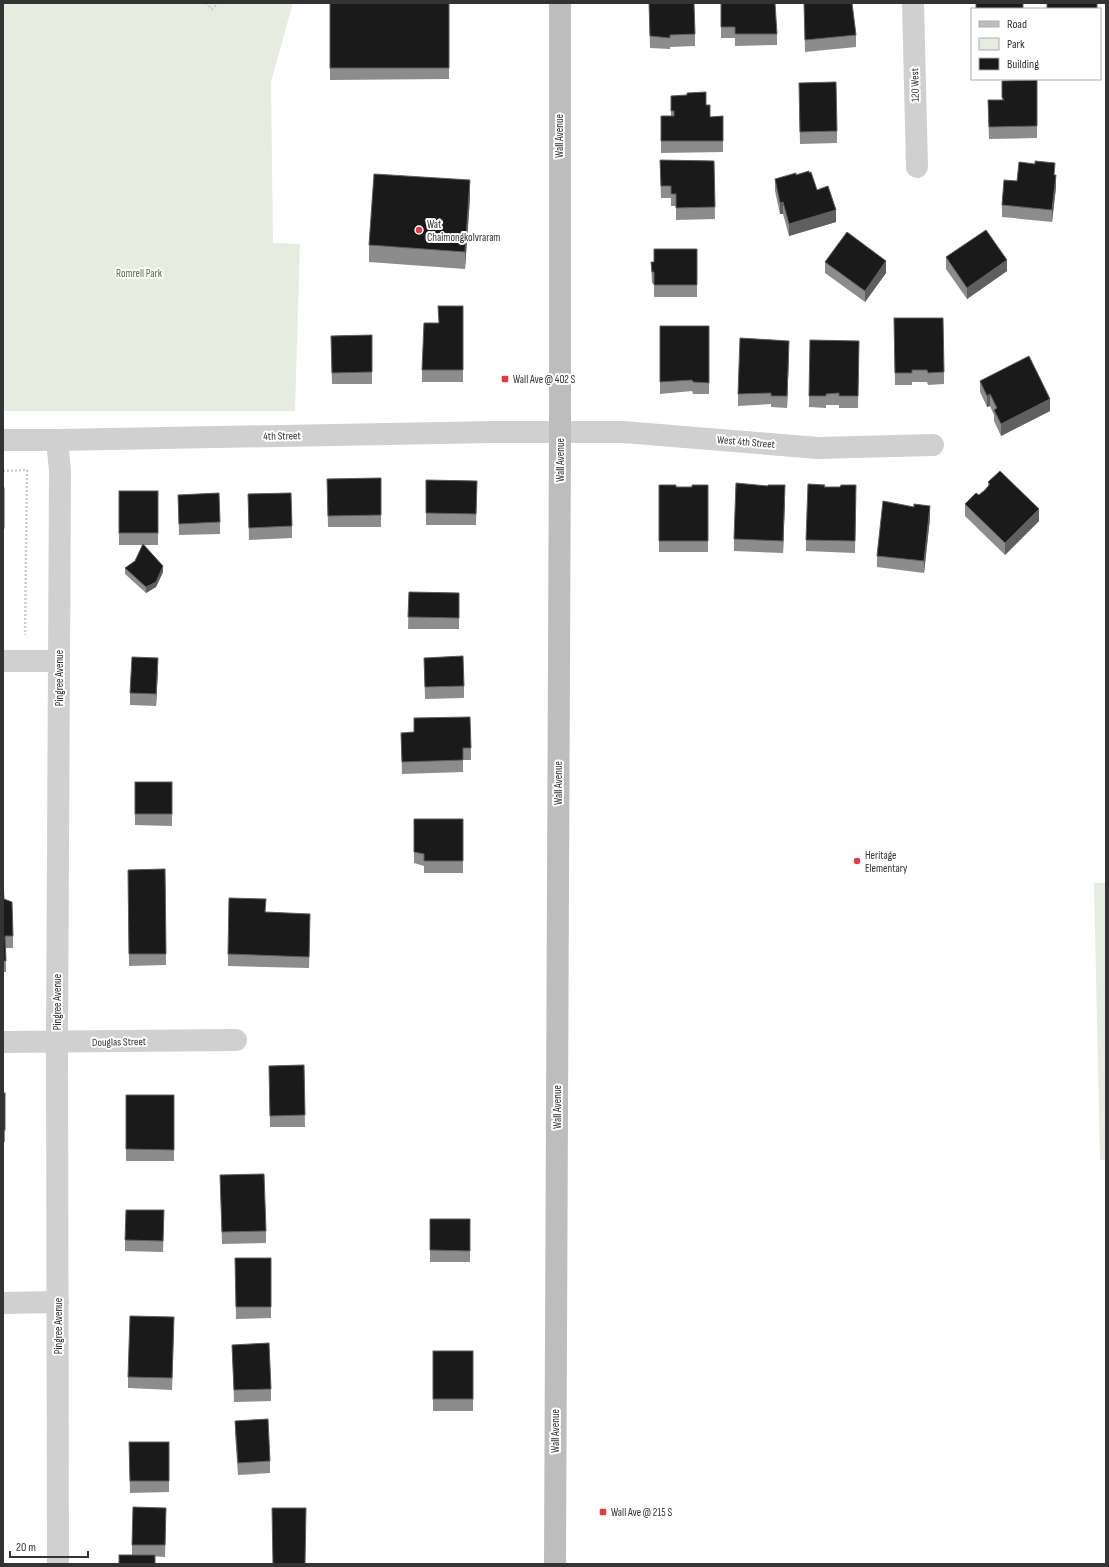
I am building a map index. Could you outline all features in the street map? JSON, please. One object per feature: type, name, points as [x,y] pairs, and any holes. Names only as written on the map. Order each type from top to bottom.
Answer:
[{"type":"main road","name":"Wall Avenue","points":[[555,1564],[560,432],[560,3]]},
{"type":"street","name":"120 West","points":[[913,3],[917,167]]},
{"type":"street","name":"4th Street","points":[[3,440],[560,432]]},
{"type":"street","name":"West 4th Street","points":[[560,432],[629,432],[818,448],[933,445]]},
{"type":"street","name":"Pingree Avenue","points":[[57,440],[60,471],[57,1043],[58,1564]]},
{"type":"street","points":[[3,661],[59,661]]},
{"type":"street","name":"Douglas Street","points":[[3,1042],[57,1043],[236,1040]]},
{"type":"street","points":[[3,1303],[58,1302]]},
{"type":"path","points":[[206,3],[212,9],[218,3]]},
{"type":"path","points":[[3,471],[27,470],[25,635]]},
{"type":"green space","name":"Romrell Park","points":[[3,3],[293,3],[271,82],[273,243],[300,244],[295,411],[3,411]]},
{"type":"green space","points":[[1094,883],[1106,883],[1106,1160],[1100,1160]]},
{"type":"building","points":[[330,3],[449,3],[449,68],[330,68]]},
{"type":"building","points":[[649,3],[694,3],[695,34],[670,35],[670,38],[650,36]]},
{"type":"building","points":[[721,3],[775,3],[777,34],[735,34],[735,27],[721,27]]},
{"type":"building","points":[[804,3],[852,3],[856,35],[805,40]]},
{"type":"building","points":[[976,3],[1023,3],[1023,8],[976,8]]},
{"type":"building","points":[[1047,3],[1097,3],[1097,8],[1047,8]]},
{"type":"building","points":[[1037,80],[1037,126],[989,127],[988,100],[1004,100],[1002,97],[1002,81]]},
{"type":"building","points":[[836,82],[837,131],[800,132],[799,83]]},
{"type":"building","points":[[706,92],[706,105],[710,105],[710,117],[723,116],[723,141],[661,141],[661,116],[674,116],[674,111],[671,111],[671,96]]},
{"type":"building","points":[[660,160],[714,161],[715,207],[676,208],[676,194],[671,194],[671,186],[661,186]]},
{"type":"building","points":[[1035,161],[1055,163],[1054,175],[1056,175],[1052,210],[1002,205],[1004,180],[1017,181],[1019,162],[1035,164]]},
{"type":"building","points":[[809,171],[809,173],[811,172],[817,190],[828,186],[836,210],[789,224],[783,202],[780,203],[775,179]]},
{"type":"building","name":"Wat Chaimongkolvraram","points":[[374,174],[470,180],[465,252],[369,245]]},
{"type":"building","points":[[986,230],[1007,260],[967,288],[946,257]]},
{"type":"building","points":[[847,232],[886,261],[865,291],[825,262]]},
{"type":"building","points":[[654,249],[697,249],[697,285],[654,285],[654,272],[652,272],[651,262],[654,262]]},
{"type":"building","points":[[438,306],[463,306],[463,370],[422,370],[424,323],[439,323]]},
{"type":"building","points":[[894,318],[943,318],[944,372],[928,373],[927,370],[912,370],[912,373],[895,373]]},
{"type":"building","points":[[660,326],[709,326],[709,383],[693,382],[692,380],[660,382]]},
{"type":"building","points":[[372,335],[372,372],[332,373],[331,336]]},
{"type":"building","points":[[740,338],[789,341],[787,396],[771,396],[771,393],[738,394]]},
{"type":"building","points":[[810,340],[859,341],[858,396],[839,396],[839,393],[826,394],[826,396],[809,396]]},
{"type":"building","points":[[1029,356],[1050,399],[1001,424],[994,410],[997,408],[990,394],[987,396],[980,381]]},
{"type":"building","points":[[1000,471],[1039,509],[1005,543],[965,504],[976,493],[979,495],[985,490],[990,484],[988,482]]},
{"type":"building","points":[[381,478],[381,515],[328,516],[327,479]]},
{"type":"building","points":[[426,480],[477,481],[476,514],[426,513]]},
{"type":"building","points":[[736,483],[768,486],[785,485],[783,541],[734,539]]},
{"type":"building","points":[[808,484],[825,485],[824,487],[856,485],[855,541],[806,540]]},
{"type":"building","points":[[659,485],[692,487],[692,485],[708,485],[708,541],[659,541]]},
{"type":"building","points":[[4,488],[4,528],[3,528]]},
{"type":"building","points":[[119,491],[158,491],[158,533],[119,533]]},
{"type":"building","points":[[219,493],[220,522],[179,524],[178,495]]},
{"type":"building","points":[[291,493],[292,526],[249,528],[248,494]]},
{"type":"building","points":[[883,501],[914,507],[914,504],[930,506],[924,561],[877,556]]},
{"type":"building","points":[[143,544],[163,566],[156,582],[146,587],[125,568],[135,561]]},
{"type":"building","points":[[409,592],[459,593],[459,618],[408,617]]},
{"type":"building","points":[[463,656],[464,686],[425,687],[424,658]]},
{"type":"building","points":[[132,657],[158,658],[156,694],[130,693]]},
{"type":"building","points":[[470,717],[471,748],[463,748],[463,760],[402,762],[401,733],[414,732],[414,718]]},
{"type":"building","points":[[135,782],[172,782],[172,814],[135,814]]},
{"type":"building","points":[[414,819],[463,819],[463,861],[424,861],[424,854],[414,852]]},
{"type":"building","points":[[165,869],[166,954],[129,954],[128,870]]},
{"type":"building","points":[[3,882],[4,899],[12,902],[13,936],[5,936],[6,961],[3,961]]},
{"type":"building","points":[[229,898],[266,899],[265,912],[310,914],[309,957],[228,954]]},
{"type":"building","points":[[304,1065],[305,1115],[270,1116],[269,1066]]},
{"type":"building","points":[[3,1093],[5,1093],[5,1130],[3,1130]]},
{"type":"building","points":[[126,1095],[174,1095],[174,1150],[126,1149]]},
{"type":"building","points":[[264,1174],[266,1231],[222,1232],[220,1175]]},
{"type":"building","points":[[126,1210],[164,1210],[163,1241],[125,1240]]},
{"type":"building","points":[[430,1219],[470,1219],[470,1251],[430,1250]]},
{"type":"building","points":[[235,1258],[271,1258],[271,1307],[236,1307]]},
{"type":"building","points":[[130,1316],[174,1317],[172,1378],[128,1377]]},
{"type":"building","points":[[269,1343],[271,1389],[234,1390],[232,1345]]},
{"type":"building","points":[[433,1351],[473,1351],[473,1399],[433,1399]]},
{"type":"building","points":[[268,1419],[270,1461],[238,1463],[235,1421]]},
{"type":"building","points":[[129,1442],[169,1442],[169,1481],[130,1481]]},
{"type":"building","points":[[133,1507],[166,1508],[165,1545],[132,1545]]},
{"type":"building","points":[[272,1508],[306,1508],[305,1564],[273,1564]]},
{"type":"building","points":[[119,1555],[155,1555],[155,1564],[119,1564]]},
{"type":"place","name":"Wat Chaimongkolvraram","points":[[419,230]]},
{"type":"place","name":"Wall Ave @ 402 S","points":[[505,379]]},
{"type":"place","name":"Heritage Elementary","points":[[857,861]]},
{"type":"place","name":"Wall Ave @ 215 S","points":[[603,1512]]}]
